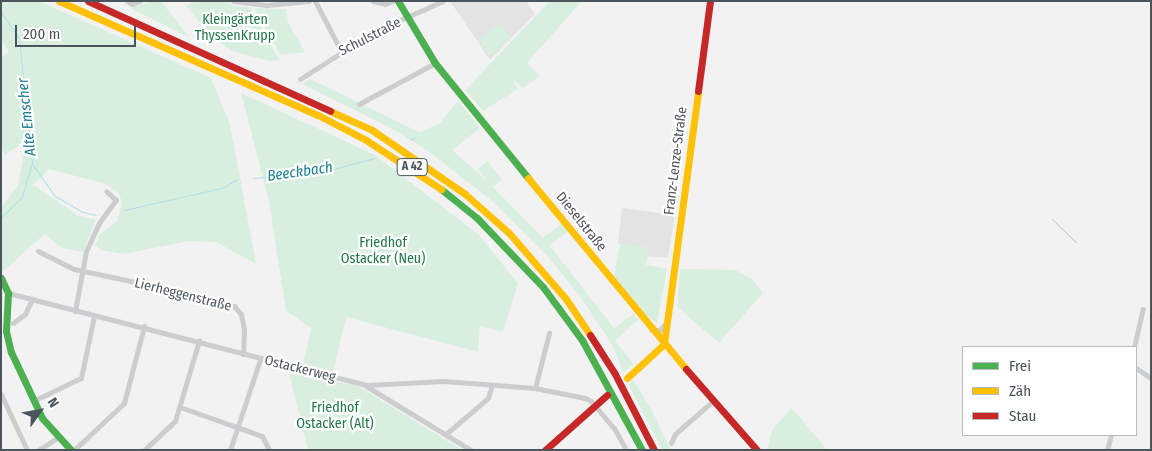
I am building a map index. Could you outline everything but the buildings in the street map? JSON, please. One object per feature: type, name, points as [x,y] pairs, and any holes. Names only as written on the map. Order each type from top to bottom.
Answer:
[{"type":"main road","name":"A 42","points":[[58,1],[318,115],[374,144],[431,181],[477,218],[543,287],[582,340],[642,450]]},
{"type":"main road","name":"A 42","points":[[88,1],[372,130],[433,169],[509,233],[566,299],[615,374],[654,450]]},
{"type":"main road","name":"Dieselstraße","points":[[398,1],[406,19],[435,63],[652,330],[757,450]]},
{"type":"main road","name":"Franz-Lenze-Straße","points":[[664,344],[710,1]]},
{"type":"main road","points":[[1,278],[8,293],[7,343],[42,418],[72,450]]},
{"type":"main road","points":[[627,378],[664,344]]},
{"type":"main road","points":[[545,450],[607,395]]},
{"type":"street","points":[[127,1],[132,4],[140,1]]},
{"type":"street","points":[[233,1],[267,5],[310,1]]},
{"type":"street","points":[[315,1],[341,51]]},
{"type":"street","points":[[373,1],[385,4],[393,1]]},
{"type":"street","name":"Schulstraße","points":[[300,79],[375,31],[406,19],[443,1]]},
{"type":"street","points":[[359,104],[435,63]]},
{"type":"street","points":[[75,311],[82,271],[91,239],[116,200],[106,191]]},
{"type":"street","points":[[38,251],[57,262],[82,271]]},
{"type":"street","name":"Lierheggenstraße","points":[[82,271],[154,286],[212,304],[234,306],[241,314],[244,329],[243,354]]},
{"type":"street","name":"Ostackerweg","points":[[8,293],[94,316],[144,326],[260,360],[366,385],[444,381],[536,388],[585,398],[595,405]]},
{"type":"street","points":[[7,322],[25,314],[32,299]]},
{"type":"street","points":[[1134,346],[1143,309]]},
{"type":"street","points":[[33,400],[81,378],[94,316]]},
{"type":"street","points":[[652,330],[660,330],[666,323]]},
{"type":"street","points":[[72,450],[124,403],[144,326]]},
{"type":"street","points":[[536,388],[549,333]]},
{"type":"street","points":[[144,450],[175,421],[199,341]]},
{"type":"street","points":[[230,450],[260,360]]},
{"type":"street","points":[[1137,369],[1151,378]]},
{"type":"street","points":[[366,385],[471,450]]},
{"type":"street","points":[[446,434],[488,398],[492,385]]},
{"type":"street","points":[[1,394],[28,450]]},
{"type":"street","points":[[671,443],[675,434],[714,401]]},
{"type":"street","points":[[595,405],[614,428],[626,450]]},
{"type":"street","points":[[180,407],[262,436],[269,450]]},
{"type":"street","points":[[1107,450],[1111,436]]},
{"type":"street","points":[[38,450],[59,437]]},
{"type":"shaded area","points":[[450,1],[526,1],[535,14],[490,60]]},
{"type":"shaded area","points":[[622,208],[675,215],[668,258],[647,256],[648,248],[618,244]]},
{"type":"green space","points":[[1,1],[39,1],[211,78],[230,124],[256,264],[216,242],[189,241],[124,254],[100,250],[96,245],[99,235],[117,221],[122,204],[119,193],[106,184],[49,169],[31,187],[35,186],[77,215],[96,220],[83,252],[62,248],[45,234],[2,272],[1,207],[18,186],[23,157],[22,143],[5,155],[1,147],[1,57],[9,52],[1,40]]},
{"type":"green space","points":[[152,1],[161,1],[189,37],[130,8]]},
{"type":"green space","name":"Kleingärten ThyssenKrupp","points":[[196,1],[226,1],[234,6],[250,7],[279,60],[269,61],[232,51],[213,38],[186,6]]},
{"type":"green space","points":[[550,1],[582,1],[527,63],[540,76],[523,88],[513,80],[518,89],[483,111],[465,90]]},
{"type":"green space","points":[[254,8],[286,9],[288,22],[305,52],[281,55]]},
{"type":"green space","points":[[500,24],[511,39],[489,55],[478,40]]},
{"type":"green space","points":[[310,79],[419,132],[439,124],[458,101],[480,128],[452,150],[487,181],[478,169],[487,161],[502,179],[493,187],[543,238],[562,223],[568,231],[550,246],[614,328],[633,314],[638,320],[615,341],[634,364],[623,372],[613,346],[579,295],[549,258],[492,201],[427,150],[387,126],[302,84]]},
{"type":"green space","name":"Friedhof Ostacker (Neu)","points":[[241,93],[375,155],[478,234],[518,283],[503,332],[480,326],[478,352],[346,317],[333,373],[303,365],[311,328],[286,311],[269,201]]},
{"type":"green space","points":[[620,243],[649,248],[646,265],[667,269],[657,323],[641,312],[614,276]]},
{"type":"green space","points":[[680,269],[735,270],[751,278],[763,293],[719,343],[677,307]]},
{"type":"green space","name":"Friedhof Ostacker (Alt)","points":[[289,373],[358,386],[462,450],[308,450]]},
{"type":"green space","points":[[633,379],[652,411],[671,450],[662,450],[629,385]]},
{"type":"green space","points":[[791,408],[827,450],[767,450],[772,430]]},
{"type":"waterway","name":"Alte Emscher","points":[[1,12],[19,39],[32,163],[21,198],[1,217]]},
{"type":"waterway","name":"Beeckbach","points":[[411,139],[416,137]]},
{"type":"waterway","name":"Beeckbach","points":[[253,178],[314,174],[375,158]]},
{"type":"waterway","name":"Beeckbach","points":[[33,165],[55,196],[83,212],[96,215]]},
{"type":"waterway","name":"Beeckbach","points":[[124,210],[222,188],[236,180]]},
{"type":"railway","points":[[1052,219],[1076,242]]},
{"type":"traffic: fast","points":[[398,1],[435,63],[528,178]]},
{"type":"traffic: fast","points":[[441,189],[477,218],[543,287],[582,340],[642,450]]},
{"type":"traffic: fast","points":[[1,278],[8,293],[6,331],[11,352],[42,418],[71,450]]},
{"type":"traffic: slow","points":[[59,1],[318,115],[366,140],[441,189]]},
{"type":"traffic: slow","points":[[664,344],[698,91]]},
{"type":"traffic: slow","points":[[330,111],[372,130],[465,194],[509,233],[566,299],[590,335]]},
{"type":"traffic: slow","points":[[528,178],[686,369]]},
{"type":"traffic: slow","points":[[627,378],[664,344]]},
{"type":"traffic: jam","points":[[88,1],[330,111]]},
{"type":"traffic: jam","points":[[698,91],[710,1]]},
{"type":"traffic: jam","points":[[590,335],[615,374],[654,450]]},
{"type":"traffic: jam","points":[[686,369],[757,450]]},
{"type":"traffic: jam","points":[[545,450],[607,395]]}]
